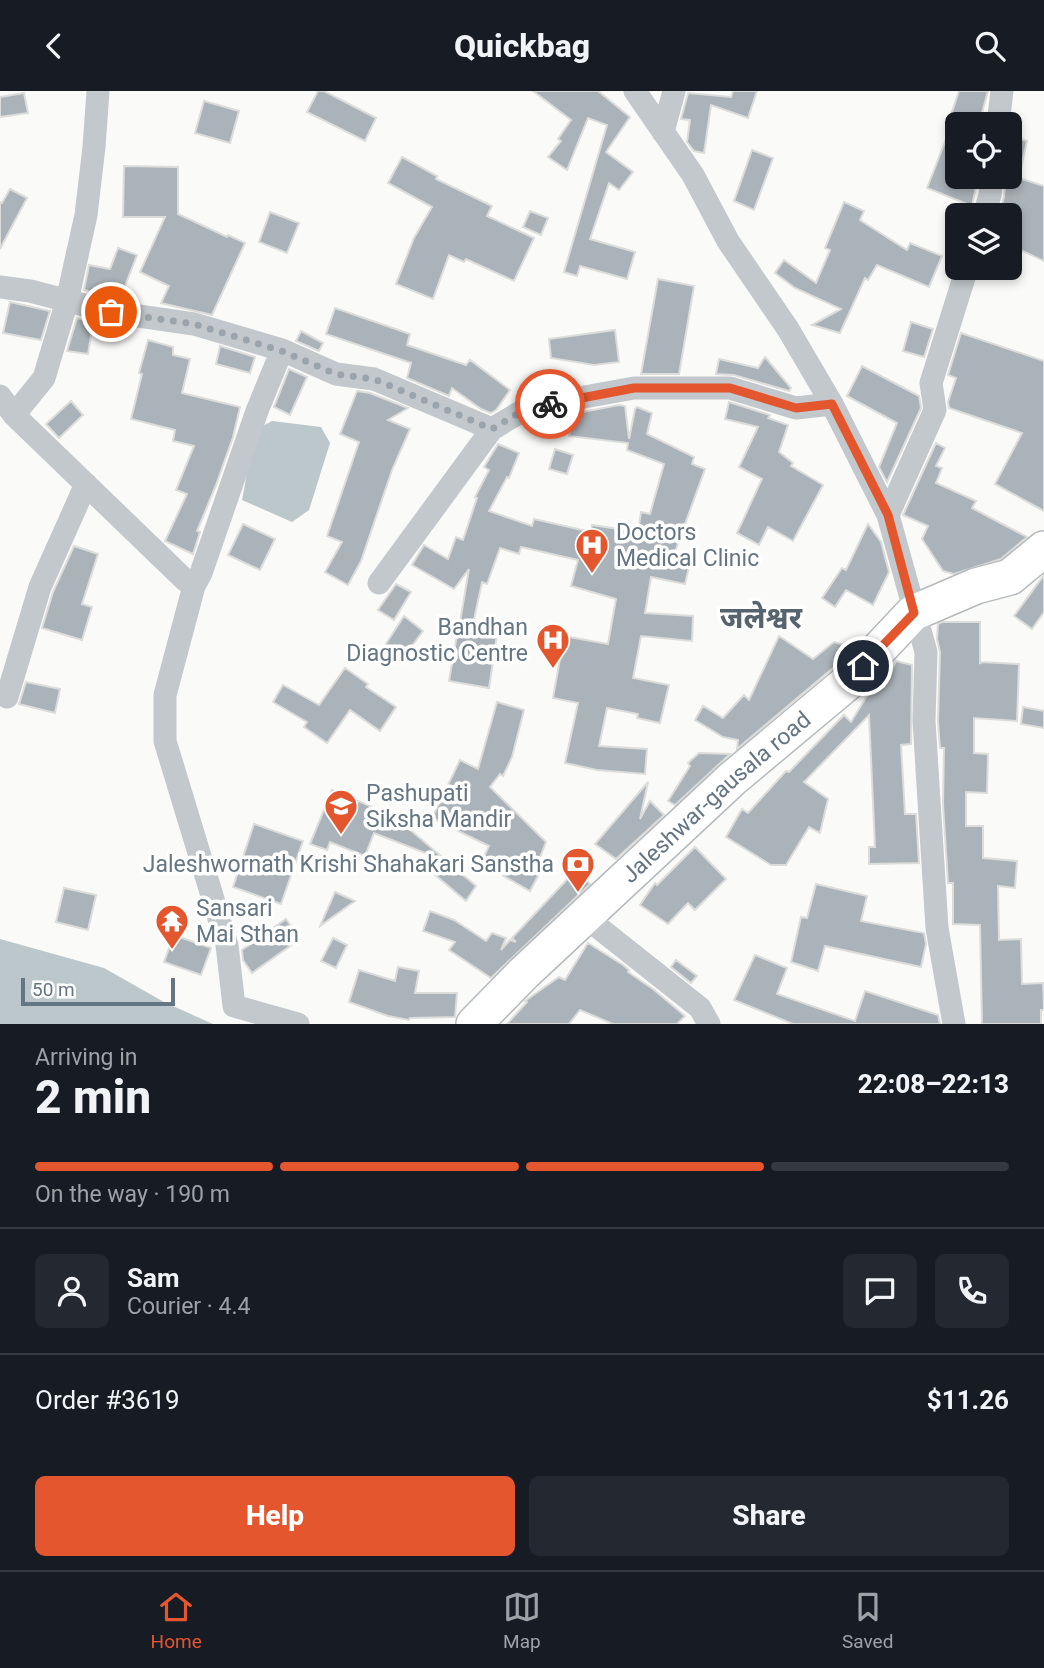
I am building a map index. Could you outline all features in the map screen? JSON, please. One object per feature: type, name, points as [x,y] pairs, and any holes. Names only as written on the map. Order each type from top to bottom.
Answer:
[{"type":"main road","name":"Jaleshwar-gausala road","points":[[474,1024],[584,916],[732,779],[848,682],[914,613],[976,586],[1010,577],[1044,551]]},
{"type":"street","points":[[14,415],[44,378],[67,300],[86,215],[98,91]]},
{"type":"street","points":[[635,91],[693,175],[728,241],[788,329],[832,404],[888,515],[926,653],[924,721],[937,928],[954,1024]]},
{"type":"street","points":[[663,132],[674,91]]},
{"type":"street","points":[[999,112],[1002,91]]},
{"type":"street","points":[[888,515],[935,410],[931,383],[963,280]]},
{"type":"street","points":[[0,287],[30,291],[111,312],[194,324],[282,351],[336,374],[374,379],[492,429]]},
{"type":"street","points":[[282,351],[257,411],[201,573],[194,586],[165,695],[165,741],[227,945],[234,1006],[298,1024]]},
{"type":"street","points":[[379,583],[492,429],[529,407],[634,388],[730,388],[796,408],[832,404]]},
{"type":"street","points":[[0,396],[14,415],[194,586]]},
{"type":"street","points":[[7,697],[40,587],[86,484]]},
{"type":"street","points":[[584,916],[700,1008],[709,1024]]},
{"type":"shaded area","points":[[272,421],[321,427],[330,443],[309,510],[292,522],[242,500],[255,430]]},
{"type":"shaded area","points":[[0,939],[104,968],[164,1002],[213,1024],[0,1024]]},
{"type":"building","points":[[318,91],[324,91],[376,118],[365,141],[307,112]]},
{"type":"building","points":[[533,91],[598,91],[630,117],[606,152],[633,172],[619,190],[609,183],[590,239],[635,252],[627,279],[580,266],[577,276],[564,272],[607,125],[588,118],[567,170],[548,157],[561,141],[558,139],[571,120]]},
{"type":"building","points":[[733,91],[757,91],[748,118],[711,105],[704,153],[694,151],[687,142],[690,120],[681,119],[688,93],[731,97]]},
{"type":"building","points":[[959,91],[988,91],[982,112],[952,112]]},
{"type":"building","points":[[24,93],[28,113],[0,117],[0,97]]},
{"type":"building","points":[[204,101],[239,111],[230,143],[195,133]]},
{"type":"building","points":[[1022,139],[1027,141],[1022,164]]},
{"type":"building","points":[[945,142],[945,189],[976,189],[973,203],[964,203],[927,188]]},
{"type":"building","points":[[752,150],[773,158],[754,210],[734,201]]},
{"type":"building","points":[[402,157],[437,176],[436,179],[492,206],[487,216],[534,238],[514,281],[466,259],[464,262],[449,255],[433,299],[396,284],[414,238],[432,207],[388,183]]},
{"type":"building","points":[[124,166],[178,167],[178,214],[245,243],[212,315],[161,303],[169,286],[140,272],[165,217],[123,217]]},
{"type":"building","points":[[1022,179],[1044,186],[1044,261],[1022,251],[1022,203],[1002,203],[1005,189],[1022,189]]},
{"type":"building","points":[[10,189],[27,198],[0,249],[0,202],[2,203]]},
{"type":"building","points":[[844,202],[864,211],[860,220],[907,250],[910,243],[942,256],[929,287],[877,265],[868,280],[865,278],[840,333],[812,325],[841,309],[795,288],[775,273],[784,260],[816,283],[830,250],[825,248]]},
{"type":"building","points":[[530,211],[548,218],[541,235],[523,227]]},
{"type":"building","points":[[270,212],[299,223],[287,253],[259,242]]},
{"type":"building","points":[[118,248],[137,255],[120,299],[84,290],[89,265],[110,269]]},
{"type":"building","points":[[658,279],[694,286],[679,374],[641,374]]},
{"type":"building","points":[[10,302],[50,311],[41,340],[3,333]]},
{"type":"building","points":[[335,308],[410,334],[407,345],[466,365],[470,360],[510,390],[491,413],[452,388],[449,396],[407,378],[411,363],[326,334]]},
{"type":"building","points":[[77,318],[93,322],[88,354],[67,351]]},
{"type":"building","points":[[911,322],[933,329],[924,357],[903,351]]},
{"type":"building","points":[[615,330],[619,362],[594,365],[551,358],[549,339]]},
{"type":"building","points":[[301,331],[323,343],[319,351],[296,341]]},
{"type":"building","points":[[961,333],[1044,361],[1044,511],[995,484],[1022,433],[949,408],[948,402],[956,378],[948,375]]},
{"type":"building","points":[[148,340],[173,347],[173,355],[190,359],[182,393],[240,407],[233,437],[197,531],[200,532],[193,554],[165,541],[187,494],[176,490],[194,446],[173,441],[175,430],[131,419]]},
{"type":"building","points":[[220,346],[255,357],[250,373],[216,364]]},
{"type":"building","points":[[765,357],[791,388],[789,391],[734,375],[716,374],[719,359],[758,368]]},
{"type":"building","points":[[862,366],[919,396],[921,408],[887,482],[879,467],[897,423],[847,396]]},
{"type":"building","points":[[289,369],[307,377],[290,415],[274,407]]},
{"type":"building","points":[[357,391],[370,393],[408,408],[388,420],[410,429],[392,470],[361,561],[348,585],[325,572],[342,542],[327,536],[359,442],[340,434]]},
{"type":"building","points":[[71,401],[83,415],[59,438],[46,424]]},
{"type":"building","points":[[729,402],[770,415],[768,418],[788,425],[779,452],[793,463],[791,466],[823,485],[793,541],[768,527],[759,545],[737,533],[762,479],[739,467],[758,427],[725,419]]},
{"type":"building","points":[[625,406],[629,439],[637,407],[652,413],[647,434],[694,457],[692,464],[705,469],[672,560],[689,567],[685,584],[651,577],[645,613],[693,616],[692,641],[641,636],[633,678],[669,685],[660,723],[637,718],[638,714],[607,708],[599,746],[647,749],[645,774],[597,770],[565,763],[578,703],[553,698],[564,636],[608,644],[616,599],[571,586],[578,560],[521,547],[519,554],[500,548],[487,584],[482,582],[473,624],[460,622],[469,569],[454,589],[412,565],[424,545],[448,559],[456,537],[463,540],[477,498],[475,497],[489,470],[484,467],[498,444],[519,453],[509,478],[507,477],[489,511],[532,526],[534,519],[591,532],[592,525],[638,532],[641,512],[650,514],[664,464],[627,450],[628,443],[569,436],[572,414]]},
{"type":"building","points":[[936,443],[945,448],[936,466],[942,468],[936,483],[976,501],[972,508],[1027,537],[1001,559],[954,574],[943,571],[922,539],[928,526],[903,515]]},
{"type":"building","points":[[555,449],[573,455],[567,474],[549,469]]},
{"type":"building","points":[[243,524],[275,539],[260,570],[228,555]]},
{"type":"building","points":[[868,524],[881,542],[889,572],[873,605],[846,590],[835,607],[822,598],[842,568],[846,570]]},
{"type":"building","points":[[74,546],[98,554],[82,604],[92,607],[82,640],[42,628],[53,592]]},
{"type":"building","points":[[1044,575],[1044,612],[1032,629],[1014,616]]},
{"type":"building","points":[[396,584],[411,592],[394,620],[378,610]]},
{"type":"building","points":[[404,616],[423,631],[400,662],[382,650]]},
{"type":"building","points":[[980,622],[980,664],[1019,664],[1017,721],[974,718],[974,753],[988,754],[987,793],[966,792],[966,826],[983,826],[983,858],[1017,861],[1015,888],[998,886],[999,940],[1021,939],[1022,984],[1043,983],[1044,1010],[1041,1010],[1041,1024],[982,1024],[980,925],[953,924],[953,883],[948,883],[943,804],[944,748],[940,748],[938,721],[940,652],[937,639],[938,624]]},
{"type":"building","points":[[458,629],[497,634],[489,688],[449,681]]},
{"type":"building","points":[[779,636],[813,659],[834,642],[853,647],[834,667],[737,749],[738,740],[723,737],[695,720],[703,706],[723,718],[744,695],[749,700]]},
{"type":"building","points":[[896,661],[912,665],[911,744],[901,745],[905,814],[916,814],[919,863],[869,864],[869,847],[875,847],[869,715],[804,782],[828,799],[820,833],[809,827],[786,865],[771,865],[726,837],[742,809],[748,813],[786,771],[789,772],[844,715],[851,722],[875,683],[884,687]]},
{"type":"building","points":[[345,668],[368,684],[366,687],[396,707],[380,731],[350,710],[327,743],[304,727],[307,722],[273,702],[283,685],[319,705]]},
{"type":"building","points":[[26,682],[60,689],[55,713],[19,704]]},
{"type":"building","points":[[497,702],[524,710],[512,757],[503,776],[500,774],[490,787],[546,842],[539,860],[545,863],[530,891],[481,863],[489,846],[432,818],[460,760],[478,769]]},
{"type":"building","points":[[1023,707],[1044,711],[1044,728],[1021,724]]},
{"type":"building","points":[[699,753],[730,754],[675,805],[668,801],[690,766],[688,763]]},
{"type":"building","points":[[648,782],[640,819],[650,801],[664,815],[616,859],[595,844]]},
{"type":"building","points":[[332,790],[394,816],[476,886],[466,901],[421,863],[428,854],[374,833],[365,856],[330,842],[327,850],[310,844]]},
{"type":"building","points":[[254,824],[303,841],[281,904],[233,887]]},
{"type":"building","points":[[695,847],[726,879],[695,910],[688,903],[668,924],[640,905],[655,883],[657,885]]},
{"type":"building","points":[[576,870],[590,884],[491,978],[449,950],[455,942],[423,931],[430,911],[454,920],[486,941],[492,933],[506,938],[501,950],[510,940],[516,942],[512,938]]},
{"type":"building","points":[[816,884],[867,896],[861,921],[924,933],[926,944],[921,967],[825,946],[818,971],[791,962],[801,917],[807,918]]},
{"type":"building","points":[[64,888],[96,895],[88,930],[56,922]]},
{"type":"building","points":[[335,892],[355,901],[320,926]]},
{"type":"building","points":[[286,919],[300,939],[252,973],[243,960],[242,950]]},
{"type":"building","points":[[174,935],[211,948],[201,975],[164,962]]},
{"type":"building","points":[[333,938],[347,945],[336,968],[321,961]]},
{"type":"building","points":[[588,943],[623,965],[628,972],[685,1016],[677,1024],[613,1024],[580,1010],[569,1024],[507,1024],[527,1002],[525,1001],[559,977],[565,980]]},
{"type":"building","points":[[755,955],[787,968],[777,994],[855,1021],[865,991],[938,1015],[940,1024],[793,1024],[734,1000]]},
{"type":"building","points":[[676,960],[697,976],[691,983],[671,967]]},
{"type":"building","points":[[398,967],[419,971],[415,993],[457,993],[455,1017],[409,1020],[388,1016],[349,1002],[359,970],[395,981]]},
{"type":"way so far","points":[[111,312],[194,324],[282,351],[336,374],[374,379],[492,429],[529,407],[550,404]]},
{"type":"place","name":"Doctors Medical Clinic","points":[[592,575]]},
{"type":"place","name":"Bandhan Diagnostic Centre","points":[[553,670]]},
{"type":"place","name":"Pashupati Siksha Mandir","points":[[341,836]]},
{"type":"place","name":"Jaleshwornath Krishi Shahakari Sanstha","points":[[578,894]]},
{"type":"place","name":"Sansari Mai Sthan","points":[[172,951]]},
{"type":"district","name":"जलेश्वर","points":[[761,618]]},
{"type":"route","points":[[550,404],[634,388],[730,388],[796,408],[832,404],[888,515],[914,613],[863,666]]}]
